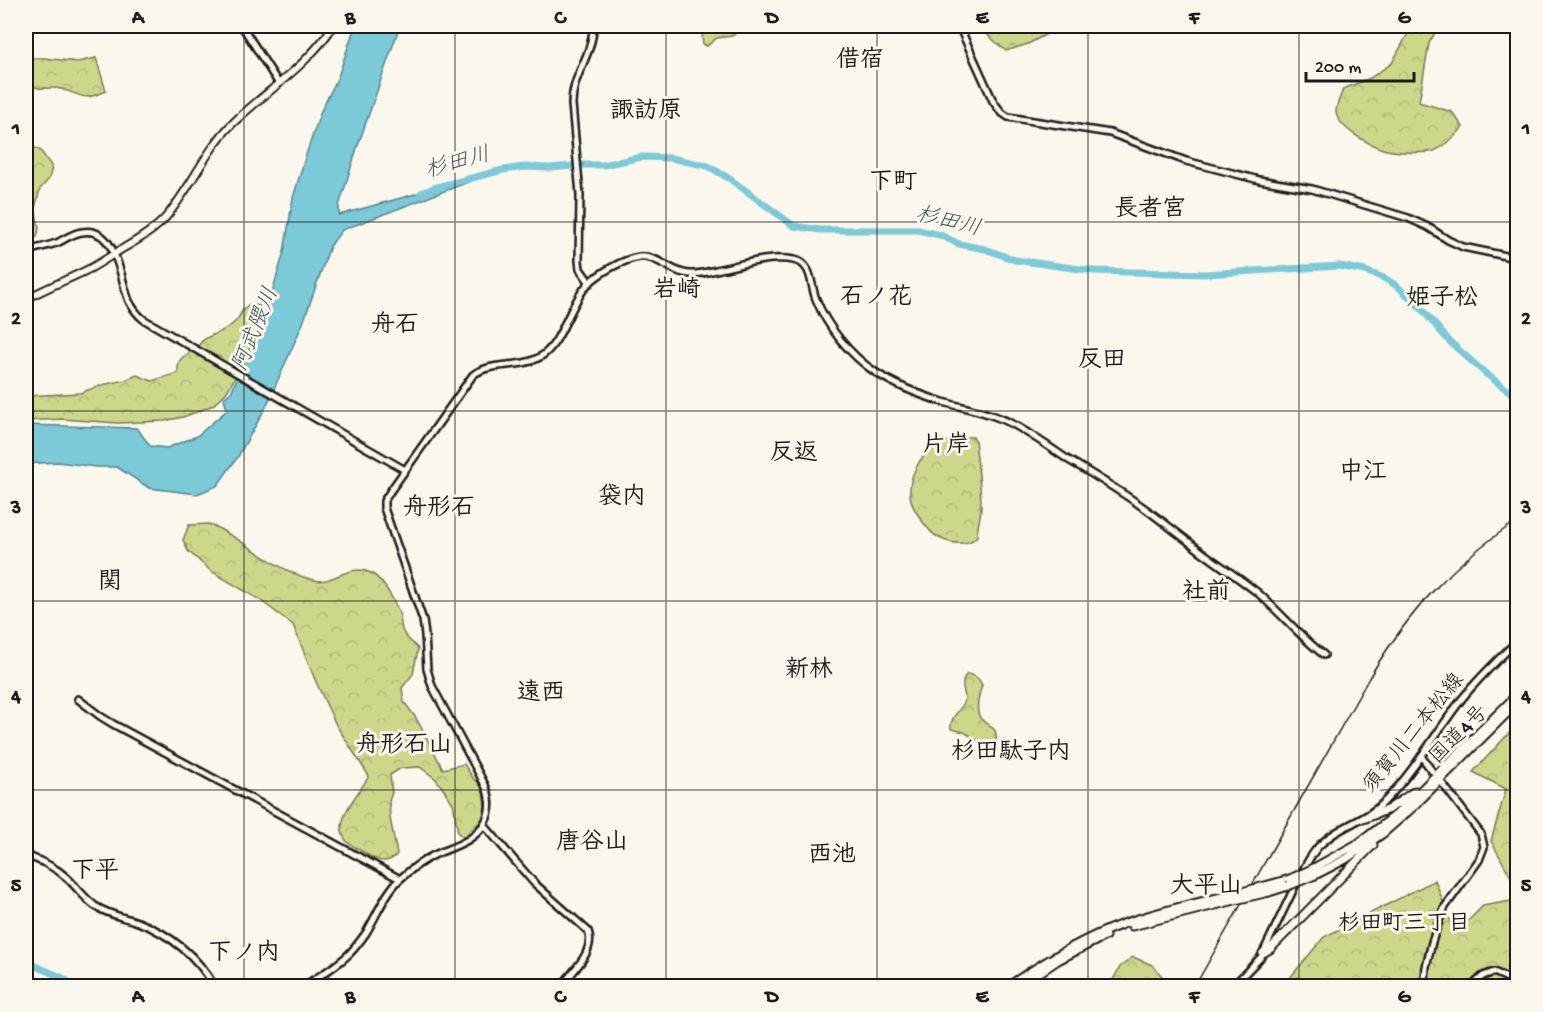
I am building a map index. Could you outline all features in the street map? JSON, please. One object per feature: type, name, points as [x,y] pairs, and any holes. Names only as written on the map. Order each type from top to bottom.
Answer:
[{"type":"highway","name":"国道4号","points":[[1427,783],[1518,694]]},
{"type":"highway","name":"国道4号","points":[[1382,834],[1414,806],[1518,702]]},
{"type":"highway","points":[[1363,819],[1389,809],[1427,783]]},
{"type":"highway","points":[[1326,866],[1396,815],[1427,783]]},
{"type":"highway","points":[[1019,987],[1058,960],[1109,934],[1289,882],[1363,848],[1382,834]]},
{"type":"highway","points":[[1263,953],[1270,949],[1358,861],[1382,834]]},
{"type":"highway","points":[[1326,866],[1334,870],[1339,878]]},
{"type":"highway","points":[[1009,987],[1075,945],[1121,925],[1163,911],[1234,897]]},
{"type":"main road","points":[[26,299],[91,268],[156,228],[166,217],[219,138],[316,50],[333,26]]},
{"type":"street","points":[[243,26],[279,84]]},
{"type":"street","points":[[590,283],[580,269],[579,261],[580,222],[572,90],[589,49],[593,26]]},
{"type":"street","points":[[959,26],[993,101],[1008,117],[1110,133],[1186,161],[1260,180],[1312,189],[1408,218],[1463,247],[1506,256],[1518,261]]},
{"type":"street","points":[[26,251],[58,242],[81,232],[89,231],[98,234],[110,245],[130,301],[136,313],[143,319],[405,470]]},
{"type":"street","points":[[304,987],[349,955],[400,879],[423,862],[473,837],[484,825],[490,803],[489,794],[432,686],[427,669],[423,620],[384,508],[386,497],[473,375],[484,369],[528,362],[541,357],[554,344],[576,301],[590,283],[618,265],[638,258],[653,259],[676,271],[690,274],[761,261],[799,262],[806,267],[809,273],[814,297],[823,313],[842,341],[862,363],[903,387],[940,401],[1005,420],[1118,490],[1256,592],[1278,611],[1304,639],[1324,655]]},
{"type":"street","name":"須賀川二本松線","points":[[1233,987],[1263,953],[1309,858],[1326,840],[1363,819],[1385,802],[1412,769],[1466,694],[1518,640]]},
{"type":"street","points":[[78,699],[113,724],[400,879]]},
{"type":"street","points":[[1421,756],[1432,771]]},
{"type":"street","points":[[1428,987],[1425,980],[1426,967],[1440,918],[1484,849],[1481,834],[1442,783]]},
{"type":"street","points":[[484,825],[534,883],[588,931],[590,938],[588,949],[561,987]]},
{"type":"street","points":[[26,855],[60,872],[93,904],[106,912],[137,922],[163,934],[196,961],[214,987]]},
{"type":"street","points":[[1472,987],[1483,976],[1494,972],[1518,983]]},
{"type":"green space","points":[[705,26],[755,26],[732,36],[717,38],[707,46],[703,44],[702,37]]},
{"type":"green space","points":[[977,26],[1062,26],[1028,44],[1006,51]]},
{"type":"green space","points":[[1412,26],[1439,26],[1429,43],[1419,102],[1452,112],[1463,127],[1446,144],[1430,152],[1400,152],[1377,147],[1342,124],[1336,112],[1343,89],[1370,78],[1392,63]]},
{"type":"green space","points":[[26,53],[29,58],[78,62],[96,58],[106,91],[87,97],[61,89],[35,87],[26,81]]},
{"type":"green space","points":[[26,144],[40,150],[52,167],[49,179],[40,189],[35,208],[39,228],[37,237],[26,239]]},
{"type":"green space","points":[[250,304],[260,306],[265,315],[260,329],[226,393],[213,405],[183,417],[164,421],[118,423],[62,419],[26,421],[26,396],[80,393],[137,375],[152,381],[178,373],[182,358],[202,341],[231,325]]},
{"type":"green space","points":[[965,437],[975,439],[981,511],[977,536],[969,542],[953,543],[930,531],[915,509],[910,492],[916,468],[925,454],[941,444]]},
{"type":"green space","points":[[209,524],[300,576],[321,581],[355,570],[363,570],[371,573],[383,584],[398,610],[403,632],[418,649],[413,674],[402,688],[404,702],[416,718],[443,769],[464,764],[473,778],[482,786],[485,805],[483,820],[468,836],[463,837],[458,833],[453,803],[436,779],[420,767],[401,768],[390,775],[392,793],[389,801],[390,818],[397,854],[393,858],[379,860],[346,840],[342,830],[345,816],[369,776],[336,725],[293,625],[260,600],[211,571],[188,551],[183,540],[189,525]]},
{"type":"green space","points":[[967,674],[976,677],[982,685],[978,702],[979,716],[996,733],[996,742],[990,747],[964,732],[951,729],[953,718],[965,700],[963,682]]},
{"type":"green space","points":[[1512,730],[1518,737],[1517,888],[1491,841],[1506,789],[1473,772]]},
{"type":"green space","points":[[1435,880],[1455,934],[1483,906],[1517,900],[1517,986],[1283,986],[1324,937]]},
{"type":"green space","points":[[1133,957],[1152,965],[1171,986],[1104,986],[1110,985],[1120,967]]},
{"type":"water","points":[[355,26],[405,26],[398,31],[356,151],[339,206],[339,215],[492,173],[342,230],[330,246],[303,323],[266,407],[237,458],[217,486],[197,494],[149,488],[117,467],[58,462],[26,464],[26,425],[137,428],[150,446],[167,448],[197,436],[227,410],[224,398],[231,392],[267,309],[284,252],[293,198],[305,158],[321,111],[338,77]]},
{"type":"waterway","name":"杉田川","points":[[421,193],[503,170],[524,167],[603,165],[642,157],[671,158],[708,166],[730,179],[794,226],[820,230],[918,230],[1015,260],[1094,271],[1204,274],[1339,266],[1365,271],[1397,286],[1418,305],[1450,342],[1486,374],[1518,398]]},
{"type":"waterway","points":[[26,962],[61,977],[75,986]]},
{"type":"railway","points":[[1195,986],[1384,654],[1416,610],[1434,590],[1472,554],[1518,520]]},
{"type":"district","name":"借宿","points":[[860,61]]},
{"type":"district","name":"諏訪原","points":[[646,112]]},
{"type":"district","name":"下町","points":[[893,183]]},
{"type":"district","name":"長者宮","points":[[1150,210]]},
{"type":"district","name":"岩崎","points":[[677,291]]},
{"type":"district","name":"石ノ花","points":[[876,298]]},
{"type":"district","name":"姫子松","points":[[1442,299]]},
{"type":"district","name":"舟石","points":[[395,326]]},
{"type":"district","name":"反田","points":[[1102,361]]},
{"type":"district","name":"片岸","points":[[946,446]]},
{"type":"district","name":"反返","points":[[794,454]]},
{"type":"district","name":"中江","points":[[1363,473]]},
{"type":"district","name":"袋内","points":[[622,498]]},
{"type":"district","name":"舟形石","points":[[439,509]]},
{"type":"district","name":"関","points":[[110,583]]},
{"type":"district","name":"社前","points":[[1206,593]]},
{"type":"district","name":"新林","points":[[809,671]]},
{"type":"district","name":"遠西","points":[[541,694]]},
{"type":"district","name":"舟形石山","points":[[404,746]]},
{"type":"district","name":"杉田駄子内","points":[[1011,753]]},
{"type":"district","name":"唐谷山","points":[[592,843]]},
{"type":"district","name":"西池","points":[[832,856]]},
{"type":"district","name":"下平","points":[[95,872]]},
{"type":"district","name":"大平山","points":[[1206,887]]},
{"type":"district","name":"杉田町三丁目","points":[[1404,925]]},
{"type":"district","name":"下ノ内","points":[[244,954]]},
{"type":"water label","name":"阿武隈川","points":[[257,330]]}]
